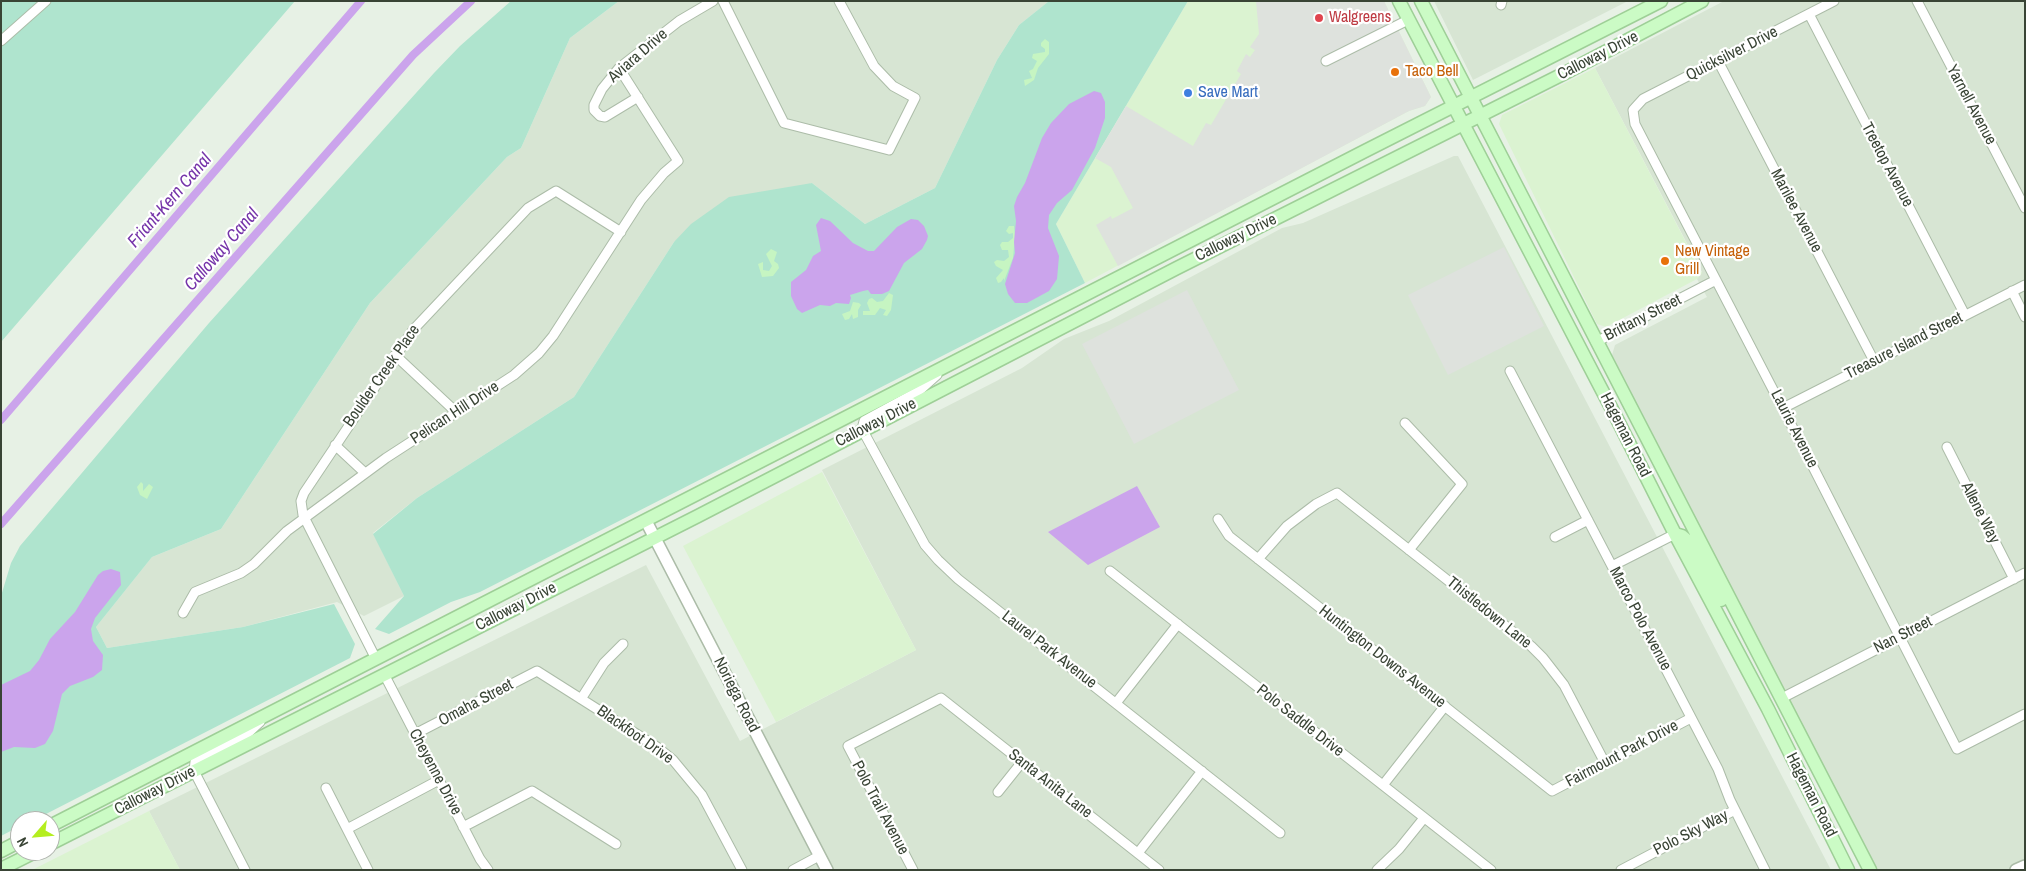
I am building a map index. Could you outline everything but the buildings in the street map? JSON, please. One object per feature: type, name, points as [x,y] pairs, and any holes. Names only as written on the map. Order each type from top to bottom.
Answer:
[{"type":"main road","name":"Hageman Road","points":[[1399,1],[1675,534],[1720,616],[1848,870]]},
{"type":"main road","points":[[1412,1],[1428,16]]},
{"type":"main road","name":"Hageman Road","points":[[1420,1],[1870,870]]},
{"type":"main road","name":"Calloway Drive","points":[[62,819],[1661,1]]},
{"type":"main road","name":"Calloway Drive","points":[[60,839],[654,537],[1168,272],[1567,72],[1702,1]]},
{"type":"main road","points":[[1534,260],[1548,276],[1583,339],[1596,342]]},
{"type":"main road","points":[[1617,419],[1636,441],[1668,502],[1681,505]]},
{"type":"main road","points":[[1675,534],[1682,536],[1689,542],[1722,602],[1743,624]]},
{"type":"main road","points":[[384,674],[386,666],[391,661],[443,634],[465,614]]},
{"type":"main road","points":[[1720,616],[1738,637],[1770,696],[1776,699],[1782,698]]},
{"type":"main road","points":[[302,715],[316,701],[368,673],[373,668],[376,659]]},
{"type":"main road","points":[[62,819],[69,834]]},
{"type":"main road","points":[[1,870],[18,861]]},
{"type":"street","points":[[1,41],[46,1]]},
{"type":"street","name":"Aviara Drive","points":[[638,97],[605,117],[597,114],[594,105],[609,78],[619,68],[679,21],[713,1]]},
{"type":"street","points":[[723,1],[784,124],[890,150],[915,98],[894,86],[874,66],[839,1]]},
{"type":"street","points":[[1673,16],[1693,1]]},
{"type":"street","name":"Quicksilver Drive","points":[[1633,110],[1643,99],[1834,1]]},
{"type":"street","name":"Yarnell Avenue","points":[[1917,1],[2025,208]]},
{"type":"street","name":"Treetop Avenue","points":[[1808,14],[1965,315]]},
{"type":"street","points":[[1326,61],[1408,20]]},
{"type":"street","name":"Marilee Avenue","points":[[1718,61],[1874,361]]},
{"type":"street","points":[[619,68],[638,97]]},
{"type":"street","name":"Pelican Hill Drive","points":[[183,613],[195,592],[241,573],[254,564],[287,531],[304,518],[365,473],[514,375],[539,353],[553,336],[652,186],[678,160],[638,97]]},
{"type":"street","name":"Laurie Avenue","points":[[1633,110],[1635,124],[1957,749],[2025,714]]},
{"type":"street","name":"Boulder Creek Place","points":[[304,518],[301,508],[304,493],[395,355],[413,330],[515,220],[534,204],[556,190],[621,232]]},
{"type":"street","name":"Brittany Street","points":[[1596,342],[1716,280]]},
{"type":"street","name":"Treasure Island Street","points":[[1783,408],[2025,284]]},
{"type":"street","points":[[2012,291],[2025,317]]},
{"type":"street","points":[[395,355],[456,412]]},
{"type":"street","points":[[862,429],[864,421],[919,391],[944,368]]},
{"type":"street","name":"Marco Polo Avenue","points":[[1510,371],[1718,770],[1735,810],[1765,870]]},
{"type":"street","points":[[1405,423],[1462,484],[1410,550]]},
{"type":"street","name":"Laurel Park Avenue","points":[[862,429],[916,531],[938,560],[958,579],[1280,833]]},
{"type":"street","points":[[335,445],[365,473]]},
{"type":"street","name":"Allene Way","points":[[1947,447],[2014,579]]},
{"type":"street","name":"Thistledown Lane","points":[[1258,559],[1294,520],[1316,504],[1337,493],[1544,658],[1564,685],[1605,763]]},
{"type":"street","points":[[304,518],[376,659]]},
{"type":"street","name":"Huntington Downs Avenue","points":[[1218,519],[1229,536],[1552,791]]},
{"type":"street","points":[[1555,537],[1588,520]]},
{"type":"street","name":"Noriega Road","points":[[646,521],[827,870]]},
{"type":"street","points":[[1612,566],[1675,534]]},
{"type":"street","name":"Polo Saddle Drive","points":[[1110,571],[1491,870]]},
{"type":"street","name":"Nan Street","points":[[1782,698],[2025,573]]},
{"type":"street","points":[[1116,703],[1178,624]]},
{"type":"street","points":[[582,698],[604,663],[622,644]]},
{"type":"street","name":"Blackfoot Drive","points":[[538,671],[657,746],[684,770],[702,795],[742,870]]},
{"type":"street","name":"Omaha Street","points":[[415,734],[538,671]]},
{"type":"street","name":"Cheyenne Drive","points":[[384,674],[488,870]]},
{"type":"street","name":"Santa Anita Lane","points":[[848,746],[940,698],[1159,870]]},
{"type":"street","points":[[1383,786],[1445,706]]},
{"type":"street","points":[[245,870],[194,771],[194,762],[247,734],[270,713]]},
{"type":"street","name":"Fairmount Park Drive","points":[[1552,791],[1691,718]]},
{"type":"street","name":"Polo Trail Avenue","points":[[848,746],[913,870]]},
{"type":"street","points":[[998,792],[1022,762]]},
{"type":"street","points":[[1138,853],[1202,771]]},
{"type":"street","points":[[347,829],[439,780]]},
{"type":"street","points":[[326,788],[368,870]]},
{"type":"street","points":[[464,827],[532,791],[616,844]]},
{"type":"street","name":"Polo Sky Way","points":[[1621,870],[1735,810]]},
{"type":"street","points":[[1377,870],[1424,818]]},
{"type":"street","points":[[793,870],[819,856]]},
{"type":"street","points":[[2016,870],[2025,866]]},
{"type":"shaded area","points":[[1,1],[295,1],[1,342]]},
{"type":"shaded area","points":[[511,1],[619,1],[570,38],[521,148],[507,157],[370,303],[221,529],[152,557],[96,627],[107,648],[243,627],[334,604],[355,644],[350,658],[52,811],[10,811],[10,831],[1,836],[1,596],[11,563],[20,546],[209,323],[460,46]]},
{"type":"shaded area","points":[[619,1],[1049,1],[1019,25],[997,60],[935,188],[865,224],[812,183],[674,242],[574,397],[417,498],[373,533],[404,596],[364,616],[337,602],[243,627],[107,648],[96,627],[152,557],[221,529],[370,303],[507,157],[521,148],[570,38]]},
{"type":"shaded area","points":[[1049,1],[1188,1],[1056,224],[1085,283],[480,592],[451,602],[389,634],[375,629],[404,596],[373,534],[417,498],[574,397],[674,242],[691,224],[729,197],[812,183],[865,224],[935,188],[997,60],[1019,25]]},
{"type":"shaded area","points":[[1188,1],[1384,1],[1431,97],[1425,106],[1409,111],[1085,283],[1056,224]]},
{"type":"shaded area","points":[[1256,1],[1384,1],[1431,97],[1425,106],[1409,111],[1118,266],[1096,225],[1111,216],[1112,219],[1133,208],[1111,167],[1095,158],[1126,106],[1193,146],[1206,123],[1211,125],[1241,74],[1237,71],[1246,54],[1250,57],[1255,50],[1250,47],[1259,34]]},
{"type":"shaded area","points":[[1434,1],[1628,1],[1473,80]]},
{"type":"shaded area","points":[[1724,1],[2025,1],[2025,870],[1877,870],[1612,355],[1615,345],[1707,297],[1697,279],[1702,272],[1595,68]]},
{"type":"shaded area","points":[[1595,68],[1702,273],[1697,279],[1606,327],[1597,324],[1499,124],[1502,115]]},
{"type":"shaded area","points":[[1094,91],[1101,93],[1105,102],[1105,118],[1095,148],[1072,190],[1057,203],[1049,215],[1048,228],[1059,256],[1057,279],[1049,291],[1027,303],[1015,303],[1008,294],[1005,284],[1015,253],[1016,221],[1014,206],[1017,197],[1025,183],[1042,138],[1051,123],[1069,104]]},
{"type":"shaded area","points":[[1454,156],[1458,156],[1831,870],[180,870],[149,811],[646,565],[740,741],[916,650],[822,470],[1022,368],[1064,339],[1109,321],[1282,228],[1303,223]]},
{"type":"shaded area","points":[[821,218],[830,221],[853,243],[868,251],[874,251],[897,227],[911,219],[918,220],[924,226],[928,236],[922,249],[904,263],[889,291],[882,294],[871,294],[868,290],[863,291],[850,295],[849,304],[820,305],[802,313],[797,309],[791,296],[791,282],[806,270],[813,256],[821,251],[816,225]]},
{"type":"shaded area","points":[[1504,247],[1544,326],[1448,375],[1408,295]]},
{"type":"shaded area","points":[[1187,290],[1239,390],[1134,444],[1082,344]]},
{"type":"shaded area","points":[[822,472],[916,650],[776,722],[683,546]]},
{"type":"shaded area","points":[[1137,486],[1160,527],[1088,565],[1048,532]]},
{"type":"shaded area","points":[[111,569],[120,572],[121,585],[95,618],[91,629],[93,641],[103,655],[102,670],[93,677],[70,686],[62,694],[53,731],[45,744],[35,748],[14,747],[1,752],[1,685],[30,671],[39,660],[50,639],[75,612],[98,575],[103,571]]},
{"type":"shaded area","points":[[149,811],[180,870],[32,870],[50,861],[60,861],[60,856]]},
{"type":"sand","points":[[1045,39],[1049,42],[1049,54],[1038,68],[1034,80],[1025,86],[1024,80],[1032,78],[1029,71],[1033,69],[1037,61],[1032,58],[1033,54],[1045,52],[1041,43]]},
{"type":"sand","points":[[1009,226],[1014,226],[1013,258],[1004,281],[1004,278],[998,283],[996,278],[1003,270],[996,266],[994,262],[997,260],[1004,261],[1009,257],[1008,250],[1002,250],[1000,245],[1002,242],[1008,242],[1013,238],[1013,233],[1009,234],[1006,231]]},
{"type":"sand","points":[[771,249],[777,252],[774,261],[778,264],[779,268],[773,276],[762,277],[758,264],[763,262],[763,270],[769,271],[772,266],[766,254]]},
{"type":"sand","points":[[889,293],[893,295],[891,310],[887,316],[883,315],[886,310],[880,308],[875,315],[863,315],[863,311],[870,311],[867,303],[869,299],[872,298],[877,302],[883,301]]},
{"type":"sand","points":[[853,302],[861,305],[858,310],[858,317],[853,319],[852,314],[849,319],[845,320],[842,314],[850,311]]},
{"type":"sand","points":[[141,482],[143,484],[143,491],[149,484],[153,487],[147,499],[140,495],[137,487]]},
{"type":"waterway","name":"Friant-Kern Canal","points":[[1,420],[361,1]]},
{"type":"waterway","name":"Calloway Canal","points":[[1,524],[413,55],[471,1]]},
{"type":"place","name":"Walgreens","points":[[1319,18]]},
{"type":"place","name":"Taco Bell","points":[[1395,72]]},
{"type":"place","name":"Save Mart","points":[[1188,93]]},
{"type":"place","name":"New Vintage Grill","points":[[1665,261]]}]
